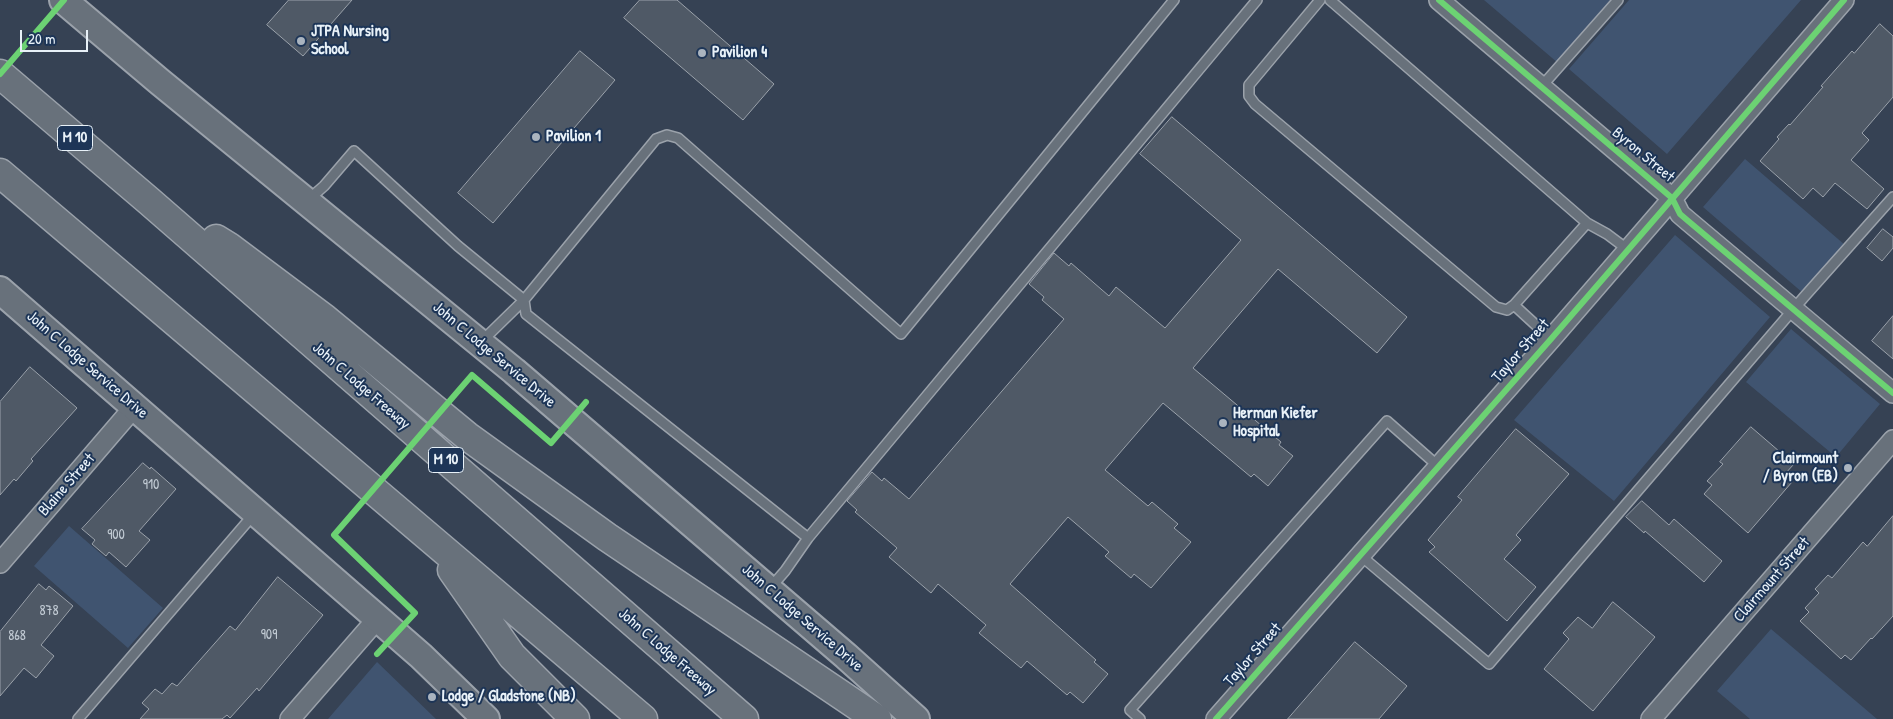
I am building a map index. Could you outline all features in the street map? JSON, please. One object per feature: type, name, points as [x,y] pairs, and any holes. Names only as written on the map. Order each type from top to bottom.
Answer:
[{"type":"highway","name":"John C Lodge Freeway","points":[[0,74],[149,201],[744,719]]},
{"type":"highway","points":[[0,173],[643,719]]},
{"type":"highway","points":[[149,201],[236,252],[326,319],[467,436],[607,537],[878,719]]},
{"type":"highway","points":[[429,538],[512,656],[575,719]]},
{"type":"main road","name":"John C Lodge Service Drive","points":[[63,0],[160,82],[480,343],[769,589],[916,719]]},
{"type":"main road","name":"John C Lodge Service Drive","points":[[5,297],[135,406],[378,618],[421,656],[486,719]]},
{"type":"street","name":"Byron Street","points":[[1439,0],[1672,198],[1680,214],[1893,392]]},
{"type":"street","name":"Taylor Street","points":[[1216,719],[1551,339],[1844,0]]},
{"type":"street","name":"Blaine Street","points":[[0,563],[135,406]]},
{"type":"street","name":"Clairmount Street","points":[[1651,719],[1893,440]]},
{"type":"street","points":[[290,719],[378,618]]},
{"type":"lane","points":[[480,343],[524,300],[656,140],[666,135],[678,138],[901,334],[1174,0]]},
{"type":"lane","points":[[769,589],[785,571],[808,538],[1257,0]]},
{"type":"lane","points":[[1320,0],[1249,85],[1249,96],[1255,104],[1496,307],[1507,310],[1514,305],[1587,223]]},
{"type":"lane","points":[[1330,0],[1587,223],[1607,234],[1627,249]]},
{"type":"lane","points":[[1542,87],[1618,0]]},
{"type":"lane","points":[[306,202],[324,186],[354,151],[458,246],[524,300],[526,314],[808,538]]},
{"type":"lane","points":[[1360,555],[1489,664],[1893,197]]},
{"type":"lane","points":[[1514,305],[1551,339]]},
{"type":"lane","points":[[1140,719],[1130,710],[1387,421],[1438,466]]},
{"type":"lane","points":[[78,719],[256,512]]},
{"type":"shaded area","points":[[1484,0],[1613,0],[1558,63]]},
{"type":"shaded area","points":[[1629,0],[1801,0],[1667,154],[1569,69]]},
{"type":"shaded area","points":[[1745,159],[1845,245],[1803,293],[1703,207]]},
{"type":"shaded area","points":[[1675,235],[1770,317],[1614,501],[1514,420]]},
{"type":"shaded area","points":[[1791,329],[1880,404],[1836,457],[1746,382]]},
{"type":"shaded area","points":[[69,526],[163,608],[128,648],[34,566]]},
{"type":"shaded area","points":[[1771,629],[1877,719],[1750,719],[1717,691]]},
{"type":"shaded area","points":[[377,662],[436,719],[328,719]]},
{"type":"building","name":"JTPA Nursing School","points":[[289,0],[352,0],[303,56],[267,25]]},
{"type":"building","name":"Pavilion 4","points":[[640,0],[677,0],[774,84],[743,120],[624,18]]},
{"type":"building","points":[[1880,24],[1893,36],[1893,97],[1862,133],[1869,140],[1851,160],[1884,189],[1867,209],[1835,183],[1823,197],[1813,188],[1803,199],[1760,161],[1779,139],[1777,137],[1823,87],[1821,86],[1852,51],[1854,53]]},
{"type":"building","name":"Pavilion 1","points":[[580,51],[615,80],[493,223],[458,193]]},
{"type":"building","name":"Herman Kiefer Hospital","points":[[1172,117],[1407,317],[1377,353],[1278,269],[1193,368],[1281,442],[1279,445],[1293,456],[1268,486],[1254,474],[1251,477],[1163,403],[1105,470],[1148,506],[1152,502],[1178,524],[1174,528],[1191,542],[1151,588],[1134,574],[1131,578],[1105,556],[1109,552],[1068,517],[1010,584],[1096,660],[1094,662],[1108,674],[1083,703],[1070,692],[1067,695],[1027,661],[1021,668],[979,633],[986,625],[938,584],[931,593],[889,557],[897,548],[855,512],[857,510],[847,501],[872,472],[882,481],[884,478],[909,499],[1064,319],[1042,300],[1044,297],[1029,284],[1054,253],[1069,266],[1071,263],[1109,296],[1116,287],[1165,328],[1241,240],[1140,154]]},
{"type":"building","points":[[1883,229],[1893,237],[1893,248],[1882,261],[1867,248]]},
{"type":"building","points":[[1893,316],[1893,359],[1872,341]]},
{"type":"building","points":[[30,367],[77,408],[31,459],[33,461],[16,481],[14,479],[0,495],[0,402]]},
{"type":"building","points":[[1751,427],[1794,464],[1784,475],[1792,482],[1748,533],[1704,494],[1712,485],[1707,481],[1723,464],[1720,462]]},
{"type":"building","points":[[1516,429],[1569,474],[1516,535],[1521,540],[1504,559],[1536,587],[1507,621],[1429,552],[1435,547],[1428,540],[1462,500],[1458,497]]},
{"type":"building","points":[[143,463],[150,469],[151,467],[176,489],[139,531],[150,540],[126,567],[109,552],[106,556],[92,544],[95,540],[82,529]]},
{"type":"building","points":[[1642,501],[1669,525],[1674,519],[1722,561],[1704,582],[1626,517]]},
{"type":"building","points":[[1893,516],[1893,616],[1851,660],[1845,655],[1841,659],[1800,621],[1809,612],[1805,608],[1819,593],[1815,589],[1828,575],[1832,578],[1863,542],[1867,546]]},
{"type":"building","points":[[278,577],[323,615],[259,691],[257,688],[230,718],[227,715],[222,719],[140,719],[149,709],[142,703],[155,689],[162,694],[172,683],[177,686],[230,626],[235,630]]},
{"type":"building","points":[[39,584],[46,590],[49,586],[73,606],[41,645],[54,656],[36,678],[24,668],[0,696],[0,632]]},
{"type":"building","points":[[1613,602],[1655,637],[1593,711],[1544,669],[1569,639],[1563,633],[1578,617],[1592,628]]},
{"type":"building","points":[[1355,642],[1407,686],[1379,719],[1288,719]]},
{"type":"cycle path","points":[[0,74],[64,0]]},
{"type":"cycle path","points":[[1439,0],[1672,198],[1680,214],[1893,393]]},
{"type":"cycle path","points":[[1216,719],[1551,339],[1844,0]]},
{"type":"cycle path","points":[[377,654],[415,613],[334,535],[472,375],[551,443],[586,402]]},
{"type":"place","name":"JTPA Nursing School","points":[[301,41]]},
{"type":"place","name":"Pavilion 4","points":[[702,53]]},
{"type":"place","name":"Pavilion 1","points":[[536,137]]},
{"type":"place","name":"Herman Kiefer Hospital","points":[[1223,423]]},
{"type":"place","name":"Clairmount / Byron (EB)","points":[[1848,468]]},
{"type":"place","name":"Lodge / Gladstone (NB)","points":[[432,697]]}]
